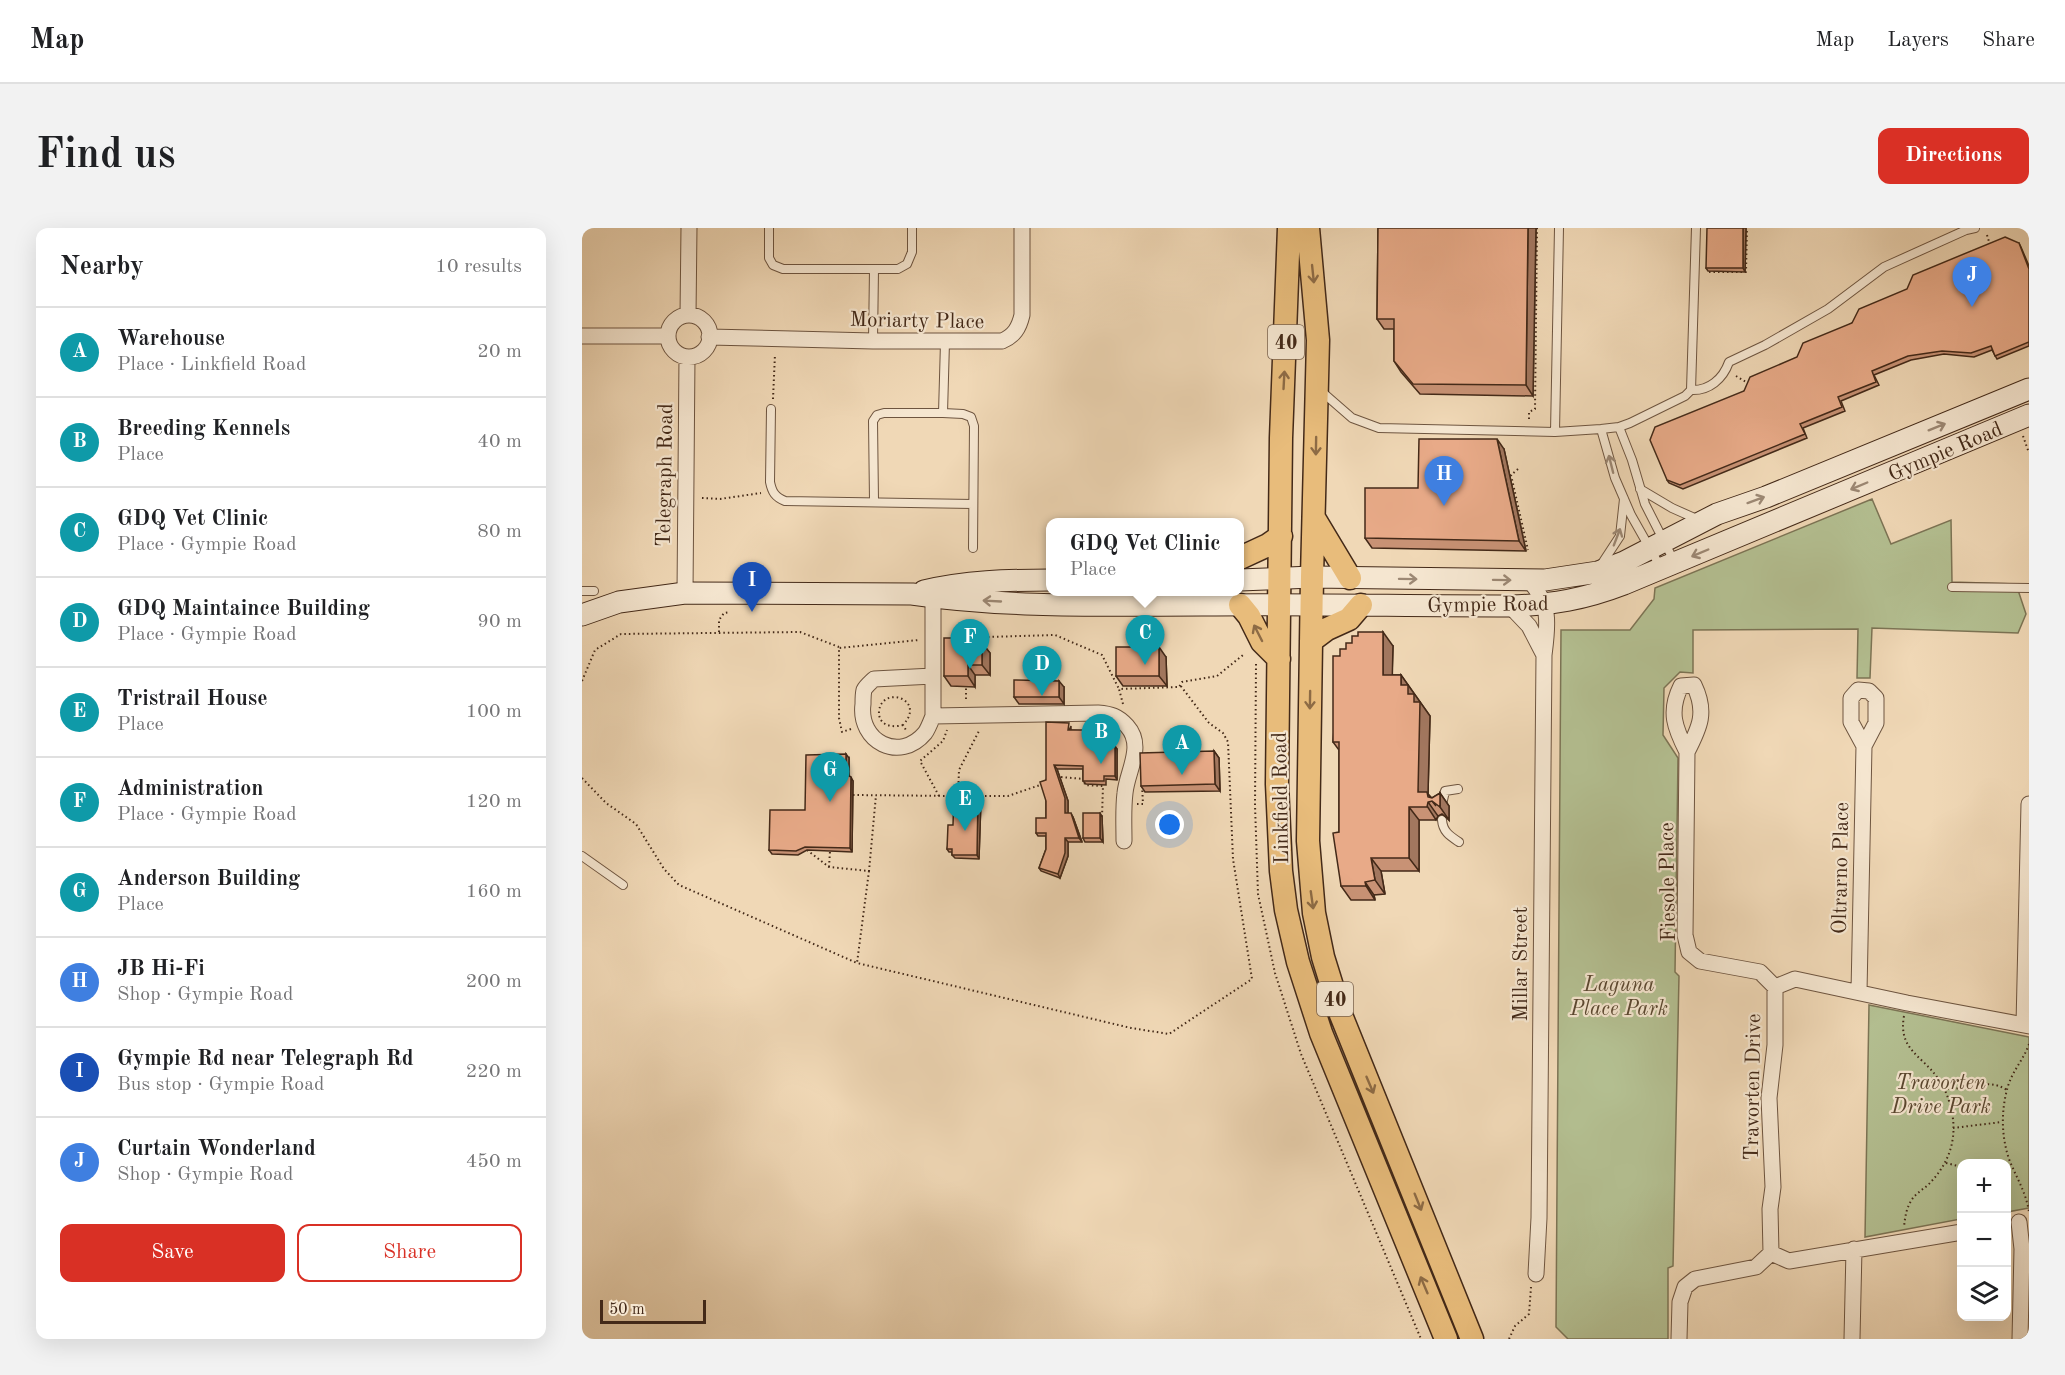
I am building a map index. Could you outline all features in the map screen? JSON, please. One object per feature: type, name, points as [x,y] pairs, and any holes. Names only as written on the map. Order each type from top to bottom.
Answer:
[{"type":"main road","name":"Linkfield Road","points":[[1289,228],[1281,438],[1278,840],[1286,910],[1298,962],[1321,1033],[1446,1339]]},
{"type":"main road","name":"Linkfield Road","points":[[1308,228],[1318,320],[1309,863],[1314,913],[1323,957],[1341,1015],[1472,1339]]},
{"type":"main road","name":"Gympie Road","points":[[1244,579],[1312,577],[1529,580],[1560,579],[1598,572],[1612,568],[1702,521],[2029,389]]},
{"type":"main road","name":"Gympie Road","points":[[582,615],[619,602],[685,593],[912,594],[944,599],[1051,604],[1545,605],[1586,598],[2026,424]]},
{"type":"main road","points":[[1314,518],[1350,578]]},
{"type":"main road","points":[[1244,556],[1268,545],[1281,536]]},
{"type":"main road","name":"Gympie Road","points":[[912,594],[949,585],[982,581],[1046,580]]},
{"type":"main road","points":[[1240,605],[1249,616],[1262,642],[1279,659]]},
{"type":"main road","points":[[1311,641],[1327,629],[1349,619],[1361,605]]},
{"type":"street","points":[[688,228],[688,315]]},
{"type":"street","name":"Moriarty Place","points":[[709,337],[1002,341],[1017,329],[1022,315],[1022,228]]},
{"type":"street","points":[[688,315],[701,319],[709,330],[705,350],[693,357],[675,352],[668,336],[676,319],[688,315]]},
{"type":"street","points":[[582,336],[668,336]]},
{"type":"street","name":"Telegraph Road","points":[[685,593],[687,357]]},
{"type":"street","name":"Millar Street","points":[[1529,580],[1539,591],[1548,621],[1544,654],[1539,1218],[1536,1274]]},
{"type":"street","points":[[933,596],[933,639],[933,676],[933,716],[925,733],[914,742],[897,748],[881,744],[870,735],[863,725],[862,709],[864,690],[874,679],[933,676]]},
{"type":"street","name":"Millar Street","points":[[1510,606],[1529,626],[1544,654]]},
{"type":"street","points":[[933,716],[1112,714],[1129,729],[1135,741],[1135,755],[1126,782],[1124,841]]},
{"type":"street","name":"Oltrarno Place","points":[[1859,992],[1864,746]]},
{"type":"street","name":"Fiesole Place","points":[[1687,752],[1685,935],[1689,952],[1700,961],[1760,972],[1775,987]]},
{"type":"street","points":[[2026,1025],[2029,804]]},
{"type":"street","name":"Travorten Drive","points":[[1771,1254],[1770,1209],[1773,1187],[1769,1098],[1775,1046],[1775,987],[1795,979],[1907,1004],[2026,1025]]},
{"type":"street","points":[[2020,1339],[2021,1220]]},
{"type":"street","points":[[1679,1339],[1680,1302],[1685,1287],[1695,1279],[1756,1267],[1771,1254],[1789,1261],[1957,1233]]},
{"type":"street","points":[[1852,1339],[1854,1250]]},
{"type":"lane","points":[[769,228],[769,258],[773,265],[783,269],[898,269],[907,264],[912,252],[912,228]]},
{"type":"lane","points":[[1555,432],[1559,228]]},
{"type":"lane","points":[[1317,388],[1352,418],[1379,429],[1555,432],[1619,427],[1685,396],[1691,390],[1696,228]]},
{"type":"lane","points":[[1691,390],[1701,390],[1712,386],[1727,368],[1729,362],[1765,345],[1828,309],[1884,267],[1975,228]]},
{"type":"lane","points":[[873,341],[874,269]]},
{"type":"lane","points":[[943,413],[945,342]]},
{"type":"lane","points":[[771,409],[770,482],[772,492],[777,498],[785,501],[973,504]]},
{"type":"lane","points":[[874,501],[873,421],[876,415],[943,413],[963,414],[971,417],[974,426],[973,548]]},
{"type":"lane","points":[[1619,427],[1632,460],[1657,545],[1668,566]]},
{"type":"lane","points":[[1601,429],[1615,478],[1624,498],[1657,545],[1668,566]]},
{"type":"lane","points":[[1640,489],[1672,508],[1702,521]]},
{"type":"lane","points":[[1598,572],[1620,536],[1624,498]]},
{"type":"lane","points":[[1952,587],[2029,588]]},
{"type":"lane","points":[[582,591],[594,591]]},
{"type":"lane","points":[[1442,806],[1445,791],[1458,789]]},
{"type":"lane","points":[[1442,820],[1448,835],[1458,842]]},
{"type":"lane","points":[[582,856],[623,885]]},
{"type":"path","points":[[1529,419],[1529,412],[1535,409],[1537,228]]},
{"type":"path","points":[[1708,272],[1746,272],[1747,228]]},
{"type":"path","points":[[1987,235],[1990,245]]},
{"type":"path","points":[[771,409],[775,339]]},
{"type":"path","points":[[1736,376],[1748,383]]},
{"type":"path","points":[[2026,424],[2029,453]]},
{"type":"path","points":[[1518,469],[1511,475],[1528,550]]},
{"type":"path","points":[[702,498],[720,499],[772,492]]},
{"type":"path","points":[[719,632],[719,620],[724,613],[738,610]]},
{"type":"path","points":[[582,681],[595,650],[621,634],[800,632],[839,648],[933,639],[1054,634],[1102,655],[1119,688],[1124,705]]},
{"type":"path","points":[[839,648],[839,718],[842,732],[848,730]]},
{"type":"path","points":[[1119,688],[1179,687],[1182,682],[1217,676],[1243,655]]},
{"type":"path","points":[[1111,672],[1117,672]]},
{"type":"path","points":[[582,778],[606,804],[636,824],[664,869],[679,885],[857,963],[1131,1028],[1169,1034],[1252,979],[1233,859],[1228,742],[1223,733],[1209,723],[1180,685]]},
{"type":"path","points":[[853,795],[958,796],[959,770],[980,730],[980,719],[972,719],[966,709],[966,687],[959,687]]},
{"type":"path","points":[[897,697],[905,700],[910,708],[910,718],[903,725],[894,728],[885,725],[879,710],[883,701],[897,697]]},
{"type":"path","points":[[903,725],[914,742]]},
{"type":"path","points":[[939,796],[920,761],[943,741],[948,729]]},
{"type":"path","points":[[968,796],[1008,796],[1061,777],[1084,779],[1085,785],[1103,786],[1102,817]]},
{"type":"path","points":[[1124,804],[1143,804],[1142,782]]},
{"type":"path","points":[[857,963],[876,795]]},
{"type":"path","points":[[807,850],[829,867],[869,871]]},
{"type":"path","points":[[829,867],[830,851]]},
{"type":"path","points":[[1906,1242],[1904,1230],[1906,1211],[1912,1198],[1938,1174],[1946,1163],[1953,1128],[1950,1104],[1939,1079],[1906,1044],[1903,1021],[1907,1004]]},
{"type":"path","points":[[2010,1159],[2002,1122],[2003,1104],[2017,1065],[2029,1044]]},
{"type":"path","points":[[1943,1088],[1954,1090],[1978,1083],[1989,1083],[2007,1090]]},
{"type":"path","points":[[1953,1128],[2002,1122]]},
{"type":"path","points":[[1946,1163],[1957,1166]]},
{"type":"path","points":[[2011,1163],[2026,1195],[2021,1220]]},
{"type":"path","points":[[1509,1339],[1515,1326],[1530,1310],[1530,1291],[1536,1274]]},
{"type":"green space","name":"Laguna Place Park","points":[[1872,499],[1891,544],[1951,520],[1952,582],[2016,584],[2026,614],[2018,633],[1872,628],[1870,678],[1857,678],[1858,629],[1693,630],[1693,673],[1680,672],[1664,688],[1663,735],[1678,758],[1675,972],[1679,976],[1673,1266],[1668,1268],[1668,1339],[1568,1339],[1556,1327],[1561,630],[1630,630],[1654,599],[1655,588]]},
{"type":"green space","name":"Travorten Drive Park","points":[[1869,1005],[2029,1037],[2029,1208],[2011,1211],[2011,1159],[1957,1159],[1957,1220],[1865,1237]]},
{"type":"building","points":[[1378,228],[1528,228],[1526,385],[1413,384],[1394,361],[1394,319],[1377,319]]},
{"type":"building","points":[[1707,228],[1743,228],[1743,268],[1706,268]]},
{"type":"building","points":[[2005,237],[2019,243],[2029,269],[2029,342],[1995,356],[1991,346],[1971,353],[1942,351],[1908,356],[1872,371],[1876,382],[1838,397],[1842,407],[1800,424],[1805,434],[1680,485],[1667,480],[1650,440],[1655,427],[1744,391],[1750,377],[1797,357],[1803,343],[1852,323],[1859,309],[1907,289],[1913,275]]},
{"type":"building","points":[[1419,439],[1497,439],[1519,541],[1365,538],[1365,488],[1418,488]]},
{"type":"building","points":[[1358,632],[1383,632],[1383,675],[1401,675],[1401,685],[1408,685],[1408,694],[1414,694],[1414,702],[1420,702],[1418,792],[1427,792],[1428,797],[1432,798],[1440,793],[1440,807],[1432,801],[1428,802],[1427,807],[1409,807],[1409,858],[1371,858],[1375,880],[1365,882],[1366,886],[1341,886],[1333,833],[1339,832],[1339,742],[1333,742],[1333,656],[1340,656],[1340,649],[1346,649],[1346,643],[1352,643],[1352,636],[1358,636]]},
{"type":"building","points":[[944,638],[968,638],[968,643],[982,643],[982,665],[968,665],[968,676],[944,676]]},
{"type":"building","points":[[1116,647],[1159,647],[1159,676],[1116,676]]},
{"type":"building","points":[[1014,680],[1059,681],[1059,697],[1014,697]]},
{"type":"building","points":[[1046,722],[1069,723],[1068,730],[1105,730],[1105,746],[1115,746],[1115,776],[1104,776],[1104,781],[1083,781],[1083,766],[1054,765],[1065,798],[1065,813],[1071,813],[1079,838],[1065,838],[1065,853],[1058,874],[1039,868],[1046,849],[1046,833],[1036,833],[1036,818],[1046,818],[1046,801],[1040,782],[1046,780]]},
{"type":"building","points":[[1214,751],[1215,784],[1141,786],[1140,753]]},
{"type":"building","points":[[846,754],[846,774],[851,777],[850,848],[805,847],[796,851],[769,850],[770,810],[805,810],[806,755]]},
{"type":"building","points":[[954,795],[978,796],[977,855],[952,855],[952,849],[947,849],[948,825],[953,825]]},
{"type":"building","points":[[1083,813],[1100,813],[1100,838],[1083,838]]},
{"type":"place","name":"Curtain Wonderland","points":[[1972,307]]},
{"type":"place","name":"JB Hi-Fi","points":[[1444,506]]},
{"type":"place","name":"Gympie Rd near Telegraph Rd","points":[[752,612]]},
{"type":"place","name":"GDQ Vet Clinic","points":[[1145,665]]},
{"type":"place","name":"Administration","points":[[970,669]]},
{"type":"place","name":"GDQ Maintaince Building","points":[[1042,696]]},
{"type":"place","name":"Breeding Kennels","points":[[1101,764]]},
{"type":"place","name":"Warehouse","points":[[1182,775]]},
{"type":"place","name":"Anderson Building","points":[[830,802]]},
{"type":"place","name":"Tristrail House","points":[[965,831]]}]
